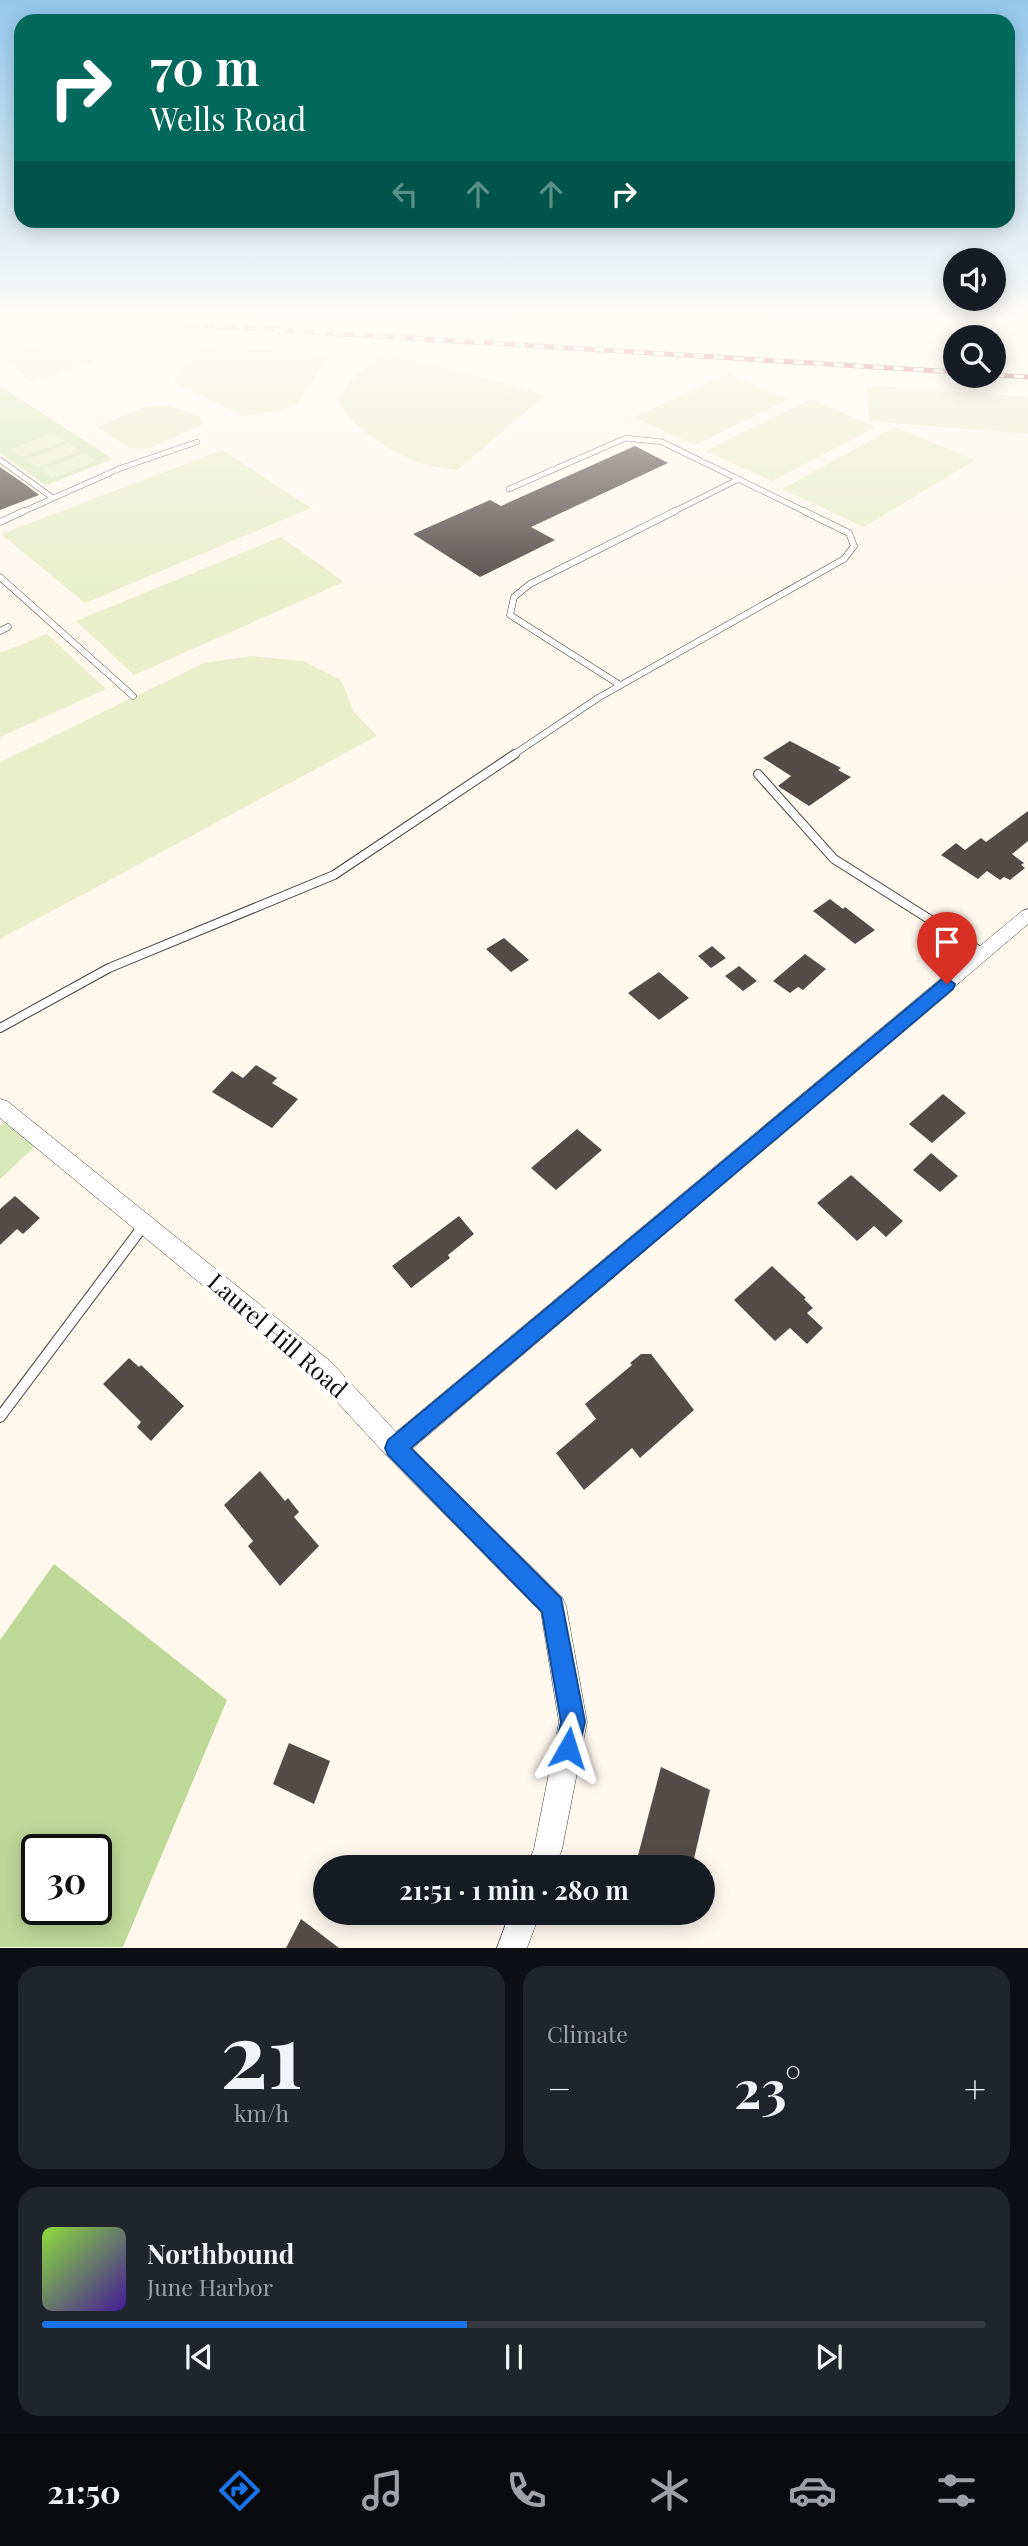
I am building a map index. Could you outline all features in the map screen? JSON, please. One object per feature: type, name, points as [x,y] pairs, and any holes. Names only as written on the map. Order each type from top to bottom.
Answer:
[{"type":"street","points":[[395,1448],[1028,915]]},
{"type":"street","name":"Laurel Hill Road","points":[[0,1107],[322,1369],[395,1448],[553,1606],[573,1722],[546,1855]]},
{"type":"street","points":[[512,1948],[521,1925]]},
{"type":"lane","points":[[0,1028],[109,968],[334,875],[620,685],[844,559],[854,547],[849,533],[662,442],[626,438],[509,489]]},
{"type":"lane","points":[[0,522],[121,468],[197,442]]},
{"type":"lane","points":[[0,460],[53,498]]},
{"type":"lane","points":[[620,685],[510,615],[514,597],[530,584],[739,480]]},
{"type":"lane","points":[[0,577],[134,696]]},
{"type":"lane","points":[[0,631],[8,627]]},
{"type":"lane","points":[[758,774],[834,859],[983,953]]},
{"type":"lane","points":[[0,1417],[145,1224]]},
{"type":"green space","points":[[0,412],[40,412],[113,459],[46,485],[0,453]]},
{"type":"green space","points":[[132,412],[187,412],[201,417],[203,425],[147,449],[130,448],[97,427]]},
{"type":"green space","points":[[235,412],[271,412],[243,416]]},
{"type":"green space","points":[[345,412],[526,412],[457,470],[424,464],[400,455],[374,439]]},
{"type":"green space","points":[[645,412],[763,412],[695,445],[634,417]]},
{"type":"green space","points":[[785,412],[841,412],[876,427],[772,481],[705,451]]},
{"type":"green space","points":[[868,412],[1028,412],[1028,434],[869,421]]},
{"type":"green space","points":[[895,427],[975,460],[864,527],[782,489]]},
{"type":"green space","points":[[54,433],[66,441],[22,457],[11,449]]},
{"type":"green space","points":[[69,443],[81,451],[38,467],[26,460]]},
{"type":"green space","points":[[222,450],[311,508],[85,603],[1,534]]},
{"type":"green space","points":[[85,453],[97,461],[53,478],[42,470]]},
{"type":"green space","points":[[281,537],[344,582],[134,675],[76,621]]},
{"type":"green space","points":[[47,634],[106,689],[0,737],[0,653]]},
{"type":"green space","points":[[252,656],[303,661],[341,680],[354,712],[377,736],[0,939],[0,762],[204,663]]},
{"type":"green space","points":[[11,1115],[41,1141],[0,1179],[0,1126]]},
{"type":"green space","points":[[54,1564],[227,1700],[123,1947],[0,1947],[0,1640]]},
{"type":"building","points":[[635,446],[668,463],[531,527],[555,540],[480,577],[413,534],[490,500],[501,506]]},
{"type":"building","points":[[0,467],[26,485],[39,495],[0,510]]},
{"type":"building","points":[[790,741],[841,768],[838,770],[851,777],[809,806],[778,786],[791,776],[763,758]]},
{"type":"building","points":[[1028,811],[1028,841],[1012,854],[1024,863],[1021,865],[1025,868],[1010,880],[1004,877],[1000,880],[987,871],[978,879],[941,855],[956,843],[965,850],[981,838],[986,842]]},
{"type":"building","points":[[830,899],[875,930],[855,944],[813,911]]},
{"type":"building","points":[[504,938],[529,960],[511,972],[486,949]]},
{"type":"building","points":[[712,946],[726,958],[711,968],[698,956]]},
{"type":"building","points":[[805,954],[826,969],[803,990],[798,987],[790,993],[773,981]]},
{"type":"building","points":[[739,966],[757,981],[743,991],[725,976]]},
{"type":"building","points":[[659,972],[689,998],[659,1020],[628,993]]},
{"type":"building","points":[[256,1065],[277,1078],[272,1083],[298,1099],[272,1128],[212,1092],[232,1071],[243,1078]]},
{"type":"building","points":[[943,1094],[966,1113],[932,1143],[909,1124]]},
{"type":"building","points":[[577,1129],[602,1150],[556,1190],[531,1168]]},
{"type":"building","points":[[931,1153],[958,1176],[940,1192],[913,1170]]},
{"type":"building","points":[[851,1175],[903,1221],[886,1237],[874,1226],[857,1241],[817,1203]]},
{"type":"building","points":[[15,1196],[40,1218],[23,1234],[17,1229],[0,1245],[0,1209]]},
{"type":"building","points":[[459,1216],[474,1234],[448,1255],[450,1258],[411,1288],[392,1266]]},
{"type":"building","points":[[772,1266],[806,1298],[804,1299],[813,1308],[807,1313],[823,1328],[807,1344],[790,1328],[775,1341],[734,1300]]},
{"type":"building","points":[[641,1354],[651,1354],[694,1410],[640,1458],[632,1448],[584,1490],[556,1453],[596,1419],[585,1404],[632,1365],[630,1363]]},
{"type":"building","points":[[129,1358],[139,1367],[141,1365],[184,1406],[151,1441],[137,1427],[141,1422],[103,1384]]},
{"type":"building","points":[[260,1471],[285,1501],[288,1498],[299,1512],[294,1517],[319,1546],[280,1586],[248,1546],[253,1541],[224,1505]]},
{"type":"building","points":[[289,1743],[330,1761],[314,1804],[273,1784]]},
{"type":"building","points":[[661,1767],[710,1790],[695,1855],[638,1855]]},
{"type":"building","points":[[301,1919],[339,1948],[286,1948]]},
{"type":"route","points":[[568,1748],[573,1722],[553,1606],[395,1448],[947,984]]}]
